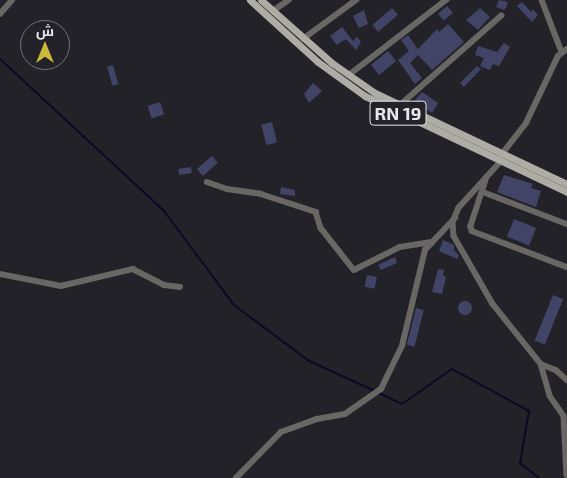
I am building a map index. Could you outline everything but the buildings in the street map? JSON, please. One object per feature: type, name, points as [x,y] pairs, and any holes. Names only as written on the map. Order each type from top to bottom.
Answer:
[{"type":"main road","name":"RN 19","points":[[250,0],[296,44],[365,96],[500,163],[567,192]]},
{"type":"main road","name":"RN 19","points":[[261,0],[305,40],[349,75],[400,105],[567,184]]},
{"type":"main road","points":[[296,44],[305,40],[305,51]]},
{"type":"main road","points":[[500,153],[500,163]]},
{"type":"main road","points":[[500,163],[509,157]]},
{"type":"street","points":[[0,14],[12,0]]},
{"type":"street","points":[[273,11],[288,0]]},
{"type":"street","points":[[305,40],[356,0]]},
{"type":"street","points":[[349,75],[446,0]]},
{"type":"street","points":[[500,153],[526,124],[565,50],[542,0]]},
{"type":"street","points":[[400,105],[501,16]]},
{"type":"street","points":[[236,478],[281,432],[317,419],[345,414],[381,389],[402,346],[423,255],[430,242],[455,218],[488,175],[500,163]]},
{"type":"street","points":[[488,175],[471,226],[472,230],[567,267]]},
{"type":"street","points":[[207,182],[227,190],[261,194],[316,212],[322,228],[354,270],[400,247],[430,242]]},
{"type":"street","points":[[483,192],[567,224]]},
{"type":"street","points":[[455,218],[454,236],[493,304],[541,364],[550,396],[564,416]]},
{"type":"street","points":[[0,274],[61,286],[134,269],[164,285],[180,287]]},
{"type":"street","points":[[541,364],[556,370],[567,380]]},
{"type":"street","points":[[567,408],[564,416],[567,475]]},
{"type":"waterway","points":[[0,59],[164,211],[234,305],[309,361],[375,391]]},
{"type":"waterway","points":[[379,393],[402,404],[452,369],[529,411],[520,463],[539,478]]}]
